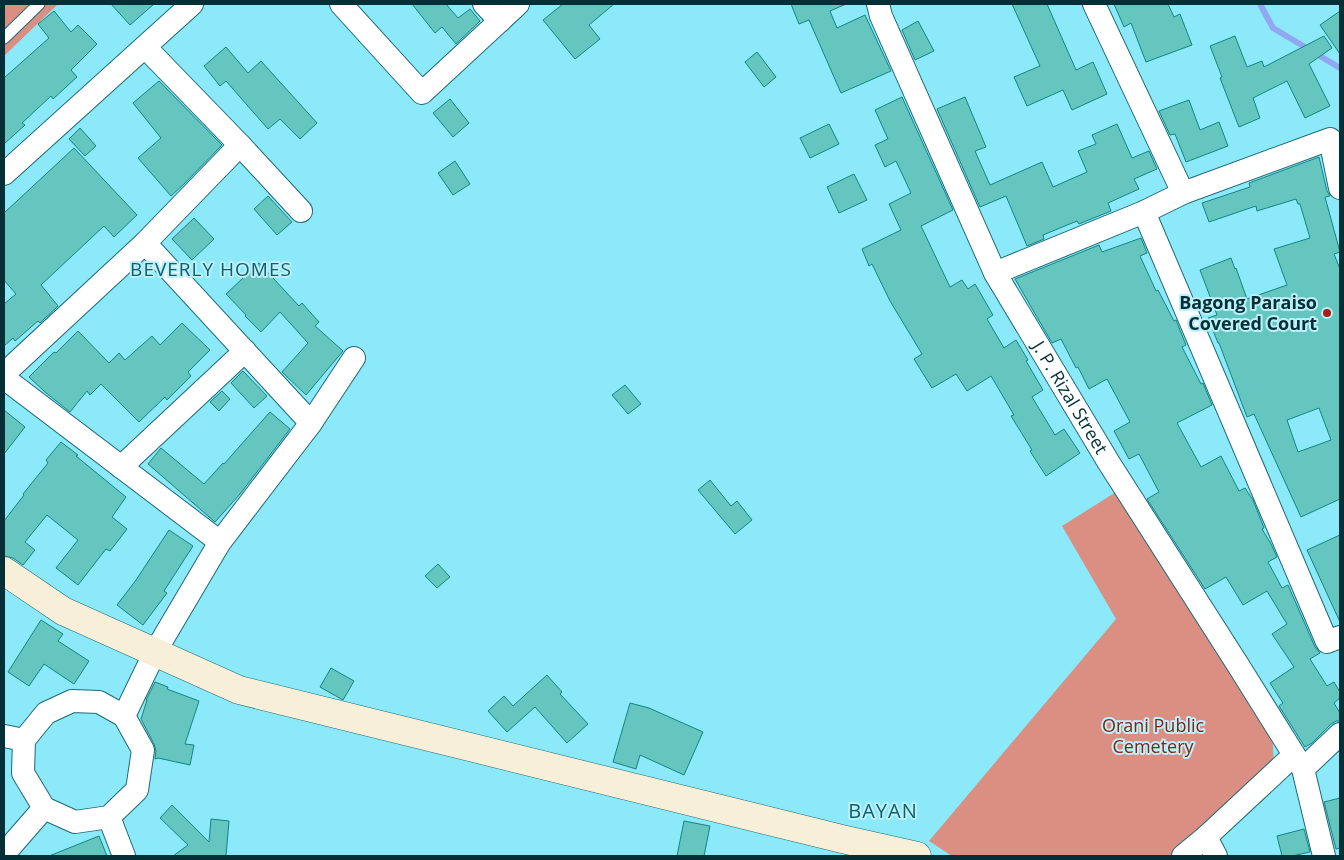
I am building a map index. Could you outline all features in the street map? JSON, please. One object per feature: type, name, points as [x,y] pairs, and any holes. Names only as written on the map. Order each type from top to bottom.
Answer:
[{"type":"street","points":[[4,174],[192,4]]},
{"type":"street","points":[[341,4],[422,92],[518,4]]},
{"type":"street","points":[[484,4],[500,21]]},
{"type":"street","name":"J. P. Rizal Street","points":[[878,4],[881,16],[995,272],[1109,463],[1299,762],[1324,856]]},
{"type":"street","points":[[1094,4],[1183,193]]},
{"type":"street","points":[[145,48],[240,144],[301,211]]},
{"type":"street","points":[[995,272],[1144,212],[1183,193],[1330,139],[1340,188]]},
{"type":"street","points":[[4,374],[145,243],[240,144]]},
{"type":"street","points":[[1144,212],[1326,642],[1340,637]]},
{"type":"street","points":[[145,243],[311,423]]},
{"type":"street","points":[[121,467],[245,351]]},
{"type":"street","points":[[124,716],[155,652],[220,542],[311,423],[354,358]]},
{"type":"street","points":[[4,378],[220,542]]},
{"type":"street","points":[[4,571],[63,611],[239,690],[917,856]]},
{"type":"street","points":[[72,701],[99,702],[124,716],[143,750],[137,790],[109,817],[75,822],[44,808],[23,773],[14,738],[46,712],[72,701]]},
{"type":"street","points":[[1183,856],[1211,846],[1299,762],[1340,734]]},
{"type":"street","points":[[4,851],[10,847],[44,808]]},
{"type":"street","points":[[109,817],[124,856]]},
{"type":"lane","points":[[4,38],[39,4]]},
{"type":"green space","points":[[4,4],[58,4],[4,56]]},
{"type":"green space","name":"Orani Public Cemetery","points":[[1116,492],[1272,730],[1274,766],[1172,856],[952,856],[929,841],[1116,619],[1062,526]]},
{"type":"building","points":[[111,4],[154,4],[130,25]]},
{"type":"building","points":[[412,4],[446,4],[458,18],[470,9],[480,21],[456,44],[442,27],[435,33]]},
{"type":"building","points":[[563,4],[614,4],[589,25],[600,39],[575,59],[543,20]]},
{"type":"building","points":[[791,4],[846,4],[830,11],[837,28],[865,15],[891,71],[841,93],[809,20],[799,24]]},
{"type":"building","points":[[1012,4],[1047,4],[1076,70],[1093,62],[1107,94],[1072,110],[1063,90],[1027,106],[1014,77],[1040,66]]},
{"type":"building","points":[[1114,4],[1168,4],[1174,17],[1180,14],[1192,45],[1146,62],[1131,23],[1124,27]]},
{"type":"building","points":[[54,11],[71,32],[78,25],[97,44],[71,70],[77,77],[53,99],[51,96],[22,123],[25,125],[4,144],[4,78],[49,38],[38,24]]},
{"type":"building","points":[[1340,11],[1340,54],[1320,25]]},
{"type":"building","points":[[918,21],[934,51],[915,60],[902,30]]},
{"type":"building","points":[[1235,36],[1247,67],[1262,61],[1264,67],[1324,36],[1332,48],[1309,64],[1330,106],[1305,118],[1287,81],[1253,98],[1260,118],[1239,127],[1210,46]]},
{"type":"building","points":[[226,47],[248,73],[261,61],[317,123],[300,139],[280,119],[268,129],[226,81],[220,86],[204,66]]},
{"type":"building","points":[[757,52],[776,77],[764,87],[745,62]]},
{"type":"building","points":[[159,81],[222,145],[171,196],[138,158],[161,138],[133,103]]},
{"type":"building","points":[[902,97],[953,210],[921,226],[950,287],[962,280],[968,289],[975,284],[993,315],[987,319],[1004,348],[1016,340],[1028,360],[1026,361],[1043,390],[1032,397],[1055,435],[1064,429],[1080,453],[1046,476],[1030,451],[1032,450],[1011,416],[1014,415],[991,376],[967,391],[956,374],[932,388],[914,359],[922,354],[890,301],[872,264],[869,266],[862,249],[901,230],[889,204],[911,193],[896,161],[885,167],[875,145],[888,139],[875,110]]},
{"type":"building","points":[[965,97],[986,147],[975,151],[990,185],[1042,162],[1053,187],[1087,172],[1078,151],[1096,144],[1092,135],[1117,124],[1132,158],[1149,151],[1157,169],[1134,179],[1139,189],[1108,203],[1111,211],[1079,224],[1077,221],[1043,235],[1044,239],[1027,246],[1006,196],[980,207],[937,109]]},
{"type":"building","points":[[450,99],[469,123],[453,137],[433,113]]},
{"type":"building","points":[[1189,100],[1200,130],[1219,122],[1228,146],[1186,162],[1175,134],[1170,135],[1159,111]]},
{"type":"building","points":[[829,124],[839,144],[810,158],[800,138]]},
{"type":"building","points":[[80,128],[96,146],[85,156],[69,139]]},
{"type":"building","points":[[74,148],[137,215],[114,237],[104,226],[41,285],[58,306],[40,323],[38,321],[15,341],[13,338],[4,346],[4,304],[16,294],[4,280],[4,213]]},
{"type":"building","points":[[1319,157],[1327,191],[1330,196],[1325,197],[1340,252],[1334,254],[1340,269],[1340,499],[1301,517],[1254,414],[1247,417],[1208,318],[1217,315],[1200,270],[1231,258],[1247,299],[1287,285],[1274,249],[1310,238],[1300,204],[1298,204],[1296,199],[1257,211],[1256,206],[1209,222],[1202,203],[1250,187],[1249,183]],"holes":[[[1319,408],[1331,440],[1298,452],[1287,420]]]},
{"type":"building","points":[[455,161],[470,184],[453,195],[438,173]]},
{"type":"building","points":[[854,174],[867,200],[839,213],[827,187]]},
{"type":"building","points":[[268,196],[292,222],[277,235],[254,209]]},
{"type":"building","points":[[194,218],[214,239],[192,260],[172,239]]},
{"type":"building","points":[[1141,238],[1147,253],[1140,256],[1156,291],[1158,290],[1174,321],[1176,320],[1186,345],[1182,347],[1201,384],[1203,383],[1212,405],[1177,423],[1201,467],[1221,456],[1239,491],[1245,488],[1253,500],[1264,528],[1262,529],[1277,557],[1268,562],[1282,588],[1288,585],[1315,647],[1320,653],[1310,659],[1327,686],[1334,682],[1340,692],[1340,698],[1334,703],[1340,713],[1340,721],[1331,724],[1312,743],[1305,747],[1279,706],[1283,703],[1270,683],[1294,667],[1272,634],[1287,624],[1267,591],[1243,605],[1226,577],[1205,589],[1147,499],[1159,492],[1139,454],[1129,459],[1114,431],[1130,422],[1107,379],[1089,389],[1061,339],[1052,343],[1015,279],[1099,245],[1102,252]]},
{"type":"building","points":[[259,263],[299,306],[302,303],[319,322],[315,326],[343,351],[306,395],[282,372],[308,343],[280,312],[261,332],[226,294]]},
{"type":"building","points":[[182,323],[210,350],[188,372],[191,376],[167,400],[165,397],[139,422],[101,384],[90,395],[87,391],[70,412],[29,377],[78,331],[109,363],[119,353],[125,360],[152,336],[160,345]]},
{"type":"building","points":[[243,371],[267,396],[254,408],[231,383]]},
{"type":"building","points":[[625,385],[641,404],[628,414],[612,395]]},
{"type":"building","points":[[222,391],[230,399],[219,411],[210,402]]},
{"type":"building","points":[[4,410],[25,427],[4,454]]},
{"type":"building","points":[[270,412],[290,429],[240,494],[215,522],[148,464],[161,448],[204,484]]},
{"type":"building","points":[[61,442],[126,497],[112,517],[127,529],[110,551],[106,549],[78,585],[56,568],[78,540],[47,515],[25,542],[35,550],[23,565],[13,558],[4,556],[4,521],[48,463],[46,460]]},
{"type":"building","points":[[710,480],[731,506],[737,501],[752,520],[735,534],[698,490]]},
{"type":"building","points":[[169,530],[193,546],[164,591],[167,593],[143,625],[117,605]]},
{"type":"building","points":[[1340,535],[1340,622],[1307,550]]},
{"type":"building","points":[[438,564],[450,577],[437,588],[425,576]]},
{"type":"building","points":[[41,620],[63,634],[58,641],[89,661],[74,684],[44,664],[29,686],[8,672]]},
{"type":"building","points":[[331,668],[354,681],[343,700],[320,687]]},
{"type":"building","points":[[547,675],[562,692],[560,694],[588,724],[567,743],[535,707],[507,732],[488,711],[504,696],[513,706]]},
{"type":"building","points":[[155,682],[168,687],[167,689],[199,701],[185,744],[194,745],[190,765],[155,759],[156,751],[154,744],[141,719],[146,700]]},
{"type":"building","points":[[630,703],[649,708],[703,732],[684,775],[640,755],[636,769],[613,762]]},
{"type":"building","points":[[1340,798],[1340,848],[1336,849],[1324,802]]},
{"type":"building","points":[[172,805],[209,842],[211,819],[229,821],[226,856],[173,856],[188,845],[160,818]]},
{"type":"building","points":[[684,821],[710,826],[704,856],[677,856]]},
{"type":"building","points":[[1304,829],[1310,852],[1282,856],[1277,836]]},
{"type":"building","points":[[99,836],[107,856],[49,856]]},
{"type":"waterway","points":[[1260,4],[1273,28],[1340,68]]},
{"type":"place","name":"Bagong Paraiso Covered Court","points":[[1327,313]]},
{"type":"district","name":"BEVERLY HOMES","points":[[211,269]]},
{"type":"district","name":"BAYAN","points":[[883,811]]}]
